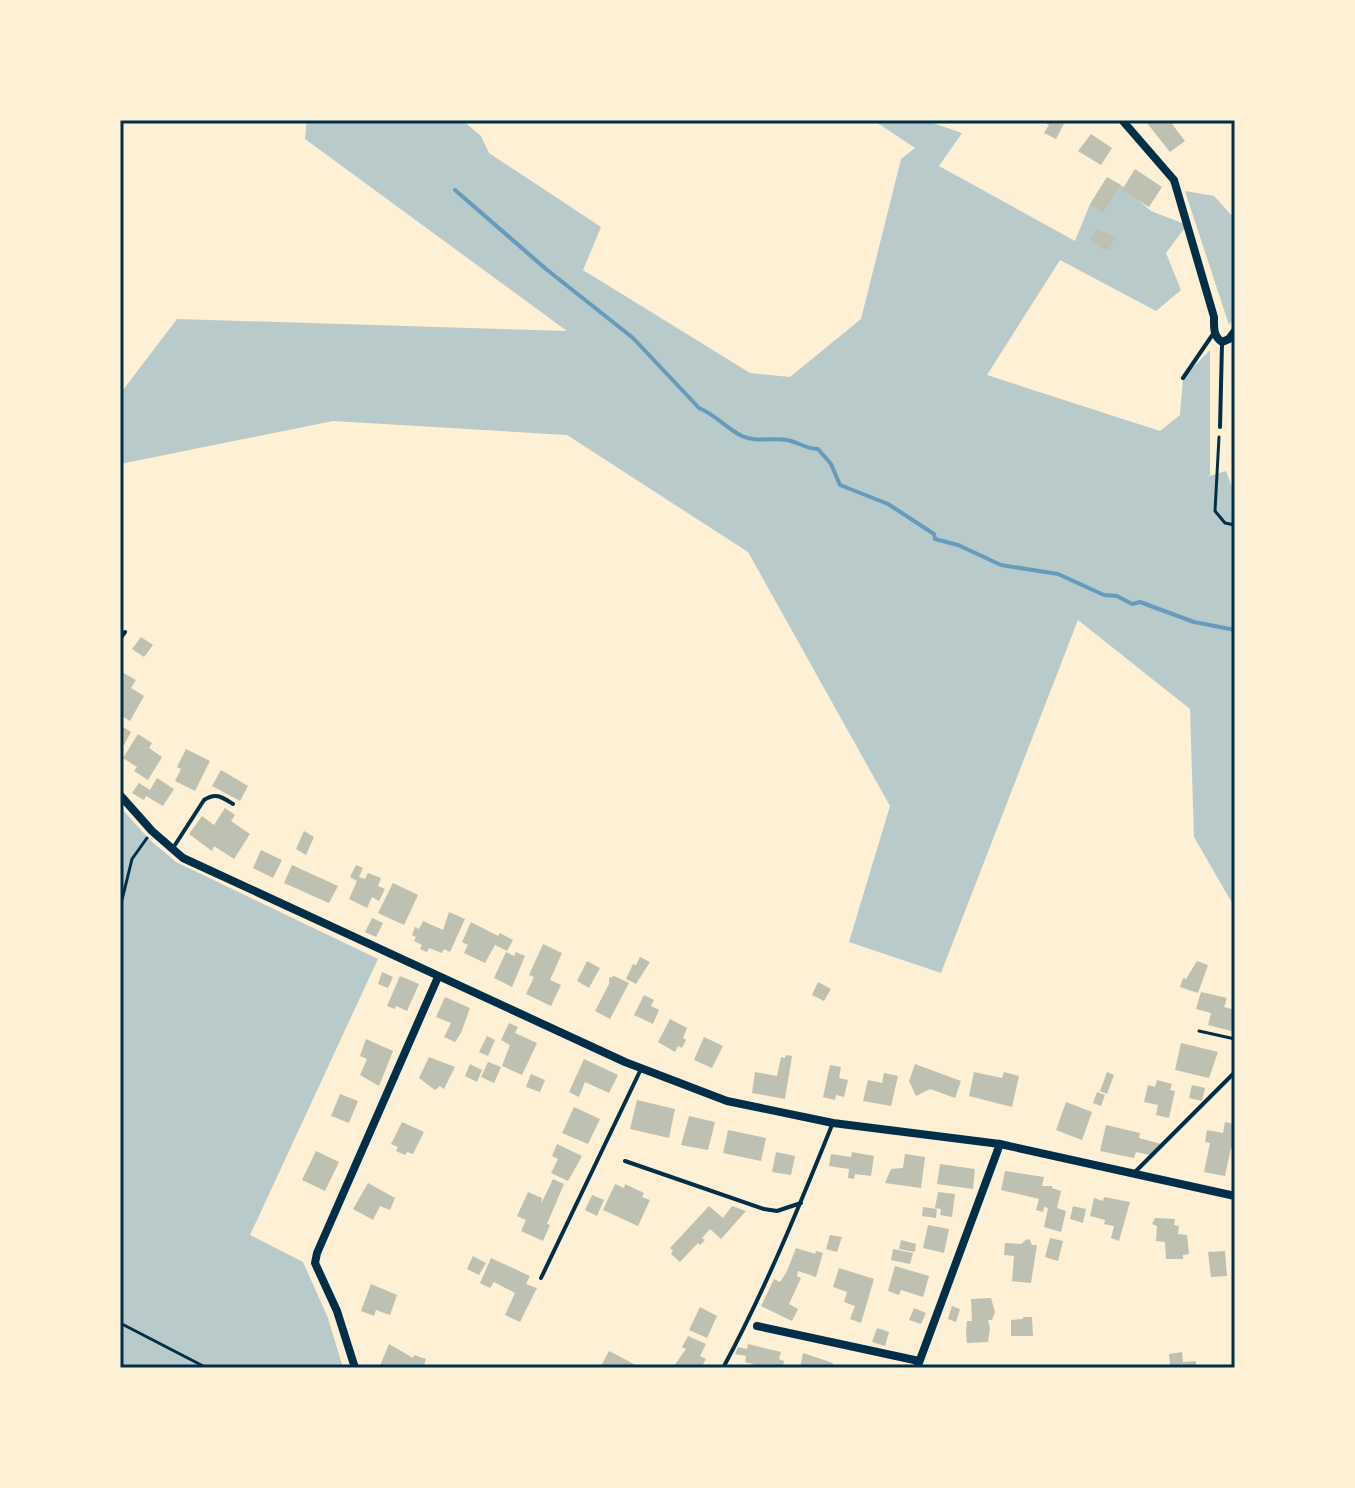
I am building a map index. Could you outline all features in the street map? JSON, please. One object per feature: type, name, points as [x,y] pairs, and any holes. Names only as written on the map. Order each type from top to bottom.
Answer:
[{"type":"street","points":[[1122,120],[1174,180],[1214,317],[1214,332],[1222,342],[1235,331]]},
{"type":"street","points":[[120,795],[152,831],[183,858],[641,1069],[727,1101],[833,1123],[1000,1144],[1235,1196]]},
{"type":"street","points":[[355,1368],[337,1311],[315,1263],[317,1253],[438,977]]},
{"type":"street","points":[[757,1326],[918,1364],[1000,1144]]},
{"type":"lane","points":[[1183,378],[1214,332]]},
{"type":"lane","points":[[1220,427],[1222,342]]},
{"type":"lane","points":[[120,639],[125,632]]},
{"type":"lane","points":[[172,849],[204,800],[212,795],[233,804]]},
{"type":"lane","points":[[541,1278],[641,1069]]},
{"type":"lane","points":[[1132,1174],[1235,1072]]},
{"type":"lane","points":[[723,1368],[746,1325],[801,1203],[833,1123]]},
{"type":"lane","points":[[625,1161],[764,1209],[777,1211],[801,1203]]},
{"type":"path","points":[[1220,427],[1215,511],[1225,523],[1235,525]]},
{"type":"path","points":[[120,908],[132,859],[152,831]]},
{"type":"path","points":[[1199,1031],[1235,1039]]},
{"type":"path","points":[[120,1323],[207,1368]]},
{"type":"shaded area","points":[[307,120],[462,120],[481,136],[489,153],[601,227],[583,270],[750,373],[790,377],[861,319],[901,159],[915,148],[873,120],[924,120],[962,133],[939,166],[1075,241],[1090,204],[1103,212],[1121,185],[1151,211],[1187,225],[1166,253],[1181,290],[1156,311],[1060,260],[987,375],[1160,431],[1180,415],[1183,378],[1210,350],[1210,475],[1206,477],[1226,471],[1235,495],[1235,908],[1194,837],[1190,709],[1078,620],[941,973],[849,942],[890,806],[748,552],[567,435],[333,421],[120,464],[120,394],[177,319],[567,331],[305,139]]},
{"type":"shaded area","points":[[1185,191],[1214,196],[1235,219],[1235,318],[1229,325]]},
{"type":"shaded area","points":[[120,807],[150,840],[176,862],[378,959],[250,1235],[303,1262],[328,1318],[343,1368],[120,1368]]},
{"type":"building","points":[[1040,120],[1066,120],[1056,139],[1044,133],[1049,125]]},
{"type":"building","points":[[1151,120],[1178,120],[1172,124],[1185,141],[1170,152],[1147,123]]},
{"type":"building","points":[[1091,134],[1112,148],[1101,165],[1078,151]]},
{"type":"building","points":[[1135,169],[1162,187],[1149,207],[1122,190]]},
{"type":"building","points":[[1107,177],[1121,185],[1103,213],[1090,204]]},
{"type":"building","points":[[1096,228],[1115,238],[1108,251],[1090,241]]},
{"type":"building","points":[[141,637],[153,645],[144,657],[132,649]]},
{"type":"building","points":[[120,671],[136,680],[131,688],[144,696],[130,721],[120,715]]},
{"type":"building","points":[[120,725],[131,732],[124,745],[120,742]]},
{"type":"building","points":[[138,734],[152,743],[149,748],[162,757],[148,780],[134,771],[137,767],[123,758]]},
{"type":"building","points":[[186,749],[210,761],[195,791],[175,781],[181,769],[177,767]]},
{"type":"building","points":[[221,770],[248,786],[240,801],[212,786]]},
{"type":"building","points":[[157,778],[174,789],[163,806],[146,796],[144,800],[132,793],[139,783],[150,790]]},
{"type":"building","points":[[225,808],[235,815],[231,821],[250,834],[234,859],[214,846],[212,851],[189,834],[202,816],[214,825]]},
{"type":"building","points":[[304,831],[314,837],[306,855],[296,849]]},
{"type":"building","points":[[261,850],[282,860],[273,878],[253,868]]},
{"type":"building","points":[[292,865],[338,886],[329,903],[284,883]]},
{"type":"building","points":[[356,865],[363,868],[359,877],[365,879],[368,873],[381,878],[378,886],[385,889],[379,901],[372,897],[367,908],[349,899],[357,881],[350,877]]},
{"type":"building","points":[[393,883],[418,895],[404,925],[378,913]]},
{"type":"building","points":[[449,912],[465,919],[450,952],[420,949],[422,945],[414,941],[416,937],[412,935],[415,927],[419,929],[423,921],[443,930]]},
{"type":"building","points":[[372,918],[383,923],[376,937],[365,932]]},
{"type":"building","points":[[471,922],[513,940],[507,951],[495,945],[485,963],[464,953],[468,945],[462,942]]},
{"type":"building","points":[[543,944],[562,953],[550,980],[561,985],[551,1006],[526,994],[534,977],[529,975]]},
{"type":"building","points":[[506,952],[525,956],[512,987],[494,978]]},
{"type":"building","points":[[640,957],[650,962],[636,984],[626,979]]},
{"type":"building","points":[[587,961],[600,968],[589,988],[577,981]]},
{"type":"building","points":[[1197,961],[1208,965],[1198,993],[1180,987],[1183,978],[1186,979]]},
{"type":"building","points":[[382,972],[393,977],[388,988],[378,984]]},
{"type":"building","points":[[400,976],[419,984],[407,1011],[387,1006]]},
{"type":"building","points":[[614,976],[629,983],[610,1019],[595,1011],[609,978]]},
{"type":"building","points":[[818,982],[831,989],[824,1001],[812,995]]},
{"type":"building","points":[[1201,992],[1227,998],[1224,1007],[1235,1010],[1235,1032],[1208,1025],[1211,1013],[1196,1009]]},
{"type":"building","points":[[644,995],[654,1000],[651,1006],[659,1010],[653,1024],[634,1015]]},
{"type":"building","points":[[445,997],[470,1008],[455,1042],[444,1037],[451,1023],[436,1017]]},
{"type":"building","points":[[670,1019],[687,1028],[682,1048],[678,1046],[675,1052],[658,1042]]},
{"type":"building","points":[[509,1023],[518,1027],[515,1033],[537,1043],[522,1075],[502,1066],[510,1045],[501,1040]]},
{"type":"building","points":[[487,1036],[495,1040],[488,1056],[479,1052]]},
{"type":"building","points":[[704,1037],[723,1046],[712,1068],[694,1060]]},
{"type":"building","points":[[366,1039],[393,1051],[379,1086],[360,1075],[367,1059],[360,1056]]},
{"type":"building","points":[[1181,1043],[1218,1052],[1209,1078],[1175,1070]]},
{"type":"building","points":[[786,1055],[792,1056],[785,1099],[752,1093],[755,1072],[777,1076],[781,1057],[785,1058]]},
{"type":"building","points":[[429,1057],[455,1067],[444,1089],[440,1086],[435,1090],[419,1078]]},
{"type":"building","points":[[584,1059],[618,1075],[609,1093],[585,1082],[579,1097],[569,1092]]},
{"type":"building","points":[[488,1062],[501,1067],[494,1083],[481,1077]]},
{"type":"building","points":[[470,1064],[482,1070],[477,1082],[465,1076]]},
{"type":"building","points":[[915,1064],[961,1081],[955,1098],[930,1089],[916,1096],[909,1081]]},
{"type":"building","points":[[830,1065],[841,1067],[839,1078],[848,1080],[844,1097],[836,1095],[835,1100],[823,1097]]},
{"type":"building","points":[[974,1072],[1002,1078],[1004,1072],[1019,1076],[1012,1107],[969,1096]]},
{"type":"building","points":[[1107,1072],[1114,1075],[1107,1094],[1100,1091]]},
{"type":"building","points":[[884,1073],[898,1076],[891,1106],[863,1101],[868,1080],[882,1083]]},
{"type":"building","points":[[531,1074],[545,1080],[540,1092],[526,1087]]},
{"type":"building","points":[[1157,1080],[1172,1084],[1170,1090],[1175,1091],[1169,1118],[1156,1115],[1158,1105],[1144,1102],[1148,1085],[1155,1087]]},
{"type":"building","points":[[1192,1085],[1205,1088],[1202,1101],[1189,1098]]},
{"type":"building","points":[[1097,1092],[1105,1095],[1101,1106],[1093,1103]]},
{"type":"building","points":[[340,1094],[358,1101],[349,1123],[331,1116]]},
{"type":"building","points":[[637,1100],[675,1109],[669,1138],[630,1129]]},
{"type":"building","points":[[1066,1102],[1092,1112],[1082,1140],[1056,1130]]},
{"type":"building","points":[[574,1107],[600,1119],[588,1144],[562,1133]]},
{"type":"building","points":[[689,1116],[715,1122],[708,1150],[681,1145]]},
{"type":"building","points":[[402,1122],[424,1132],[413,1154],[396,1151],[398,1147],[391,1144]]},
{"type":"building","points":[[1225,1122],[1235,1124],[1235,1148],[1231,1148],[1225,1176],[1204,1172],[1210,1143],[1205,1142],[1207,1130],[1223,1133]]},
{"type":"building","points":[[1106,1125],[1140,1133],[1139,1138],[1161,1144],[1150,1155],[1136,1152],[1134,1158],[1100,1151]]},
{"type":"building","points":[[728,1130],[766,1138],[761,1161],[723,1153]]},
{"type":"building","points":[[557,1144],[582,1156],[568,1181],[551,1173],[558,1159],[552,1156]]},
{"type":"building","points":[[316,1151],[339,1162],[325,1191],[302,1180]]},
{"type":"building","points":[[776,1152],[795,1156],[791,1175],[772,1172]]},
{"type":"building","points":[[852,1152],[874,1156],[871,1176],[855,1174],[854,1179],[848,1178],[849,1169],[829,1166],[831,1154],[851,1157]]},
{"type":"building","points":[[905,1154],[925,1157],[921,1188],[885,1183],[891,1169],[903,1168]]},
{"type":"building","points":[[940,1164],[975,1169],[973,1189],[937,1184]]},
{"type":"building","points":[[1005,1171],[1044,1177],[1042,1186],[1052,1186],[1061,1191],[1057,1208],[1066,1211],[1061,1232],[1044,1227],[1048,1208],[1044,1207],[1043,1212],[1036,1210],[1039,1199],[1001,1190]]},
{"type":"building","points":[[553,1179],[564,1184],[543,1241],[521,1231],[526,1220],[517,1216],[528,1192],[542,1198],[541,1204]]},
{"type":"building","points":[[368,1183],[395,1198],[390,1210],[380,1206],[373,1220],[353,1209]]},
{"type":"building","points":[[615,1184],[624,1188],[625,1184],[644,1193],[642,1197],[650,1200],[638,1226],[603,1210]]},
{"type":"building","points":[[938,1192],[955,1194],[952,1217],[940,1215],[941,1209],[935,1208]]},
{"type":"building","points":[[592,1195],[604,1200],[597,1216],[585,1210]]},
{"type":"building","points":[[1104,1197],[1130,1202],[1119,1241],[1111,1238],[1114,1226],[1090,1216],[1094,1198],[1103,1201]]},
{"type":"building","points":[[709,1206],[723,1218],[732,1206],[746,1211],[721,1239],[710,1229],[702,1238],[705,1240],[680,1262],[671,1254],[673,1251],[670,1248]]},
{"type":"building","points":[[1073,1206],[1086,1209],[1083,1223],[1070,1219]]},
{"type":"building","points":[[923,1207],[937,1209],[936,1218],[922,1216]]},
{"type":"building","points":[[1155,1218],[1175,1219],[1174,1225],[1179,1226],[1178,1234],[1187,1235],[1189,1254],[1183,1255],[1183,1259],[1166,1259],[1165,1242],[1156,1241],[1157,1226],[1152,1224]]},
{"type":"building","points":[[928,1225],[949,1229],[944,1253],[923,1248]]},
{"type":"building","points":[[830,1235],[842,1237],[837,1252],[826,1249]]},
{"type":"building","points":[[1050,1238],[1063,1241],[1058,1261],[1045,1257]]},
{"type":"building","points":[[1027,1239],[1032,1245],[1037,1245],[1031,1283],[1012,1281],[1014,1256],[1004,1255],[1005,1243],[1021,1244]]},
{"type":"building","points":[[901,1240],[916,1244],[915,1252],[899,1249]]},
{"type":"building","points":[[796,1248],[815,1254],[816,1251],[823,1253],[816,1277],[798,1271],[797,1276],[801,1278],[789,1304],[798,1309],[792,1321],[761,1306],[774,1279],[780,1282],[787,1271]]},
{"type":"building","points":[[893,1249],[913,1253],[910,1264],[891,1260]]},
{"type":"building","points":[[1225,1251],[1227,1276],[1211,1277],[1208,1252]]},
{"type":"building","points":[[473,1256],[486,1263],[479,1275],[467,1269]]},
{"type":"building","points":[[491,1258],[530,1276],[526,1284],[537,1288],[520,1322],[505,1315],[515,1293],[494,1282],[490,1288],[480,1283]]},
{"type":"building","points":[[895,1266],[929,1276],[923,1297],[901,1290],[899,1295],[888,1291]]},
{"type":"building","points":[[839,1268],[874,1279],[861,1323],[850,1319],[855,1306],[844,1302],[847,1292],[833,1287]]},
{"type":"building","points":[[371,1284],[397,1295],[390,1315],[376,1310],[374,1316],[361,1311]]},
{"type":"building","points":[[991,1298],[995,1312],[992,1320],[988,1320],[988,1342],[967,1343],[967,1321],[972,1321],[971,1299]]},
{"type":"building","points":[[952,1306],[960,1309],[956,1322],[948,1319]]},
{"type":"building","points":[[700,1307],[717,1316],[707,1338],[689,1330]]},
{"type":"building","points":[[914,1308],[926,1313],[921,1324],[909,1320]]},
{"type":"building","points":[[1032,1317],[1033,1336],[1011,1336],[1011,1320]]},
{"type":"building","points":[[877,1328],[889,1332],[885,1346],[872,1342]]},
{"type":"building","points":[[688,1336],[706,1344],[700,1356],[706,1359],[701,1368],[674,1366],[686,1349],[682,1347]]},
{"type":"building","points":[[389,1344],[413,1358],[414,1355],[426,1359],[423,1368],[379,1368]]},
{"type":"building","points":[[748,1344],[781,1352],[779,1359],[784,1361],[783,1368],[760,1368],[745,1362],[746,1356],[735,1354],[738,1347],[747,1349]]},
{"type":"building","points":[[609,1351],[619,1356],[641,1368],[600,1368]]},
{"type":"building","points":[[1182,1352],[1183,1362],[1196,1361],[1196,1368],[1170,1365],[1169,1354]]},
{"type":"building","points":[[803,1353],[833,1363],[831,1368],[800,1368]]},
{"type":"waterway","points":[[455,190],[546,269],[633,338],[699,408],[737,433],[747,438],[787,440],[818,449],[831,464],[840,485],[888,504],[934,534],[935,539],[958,545],[1001,565],[1058,574],[1132,604],[1140,602],[1194,622],[1235,630]]}]
